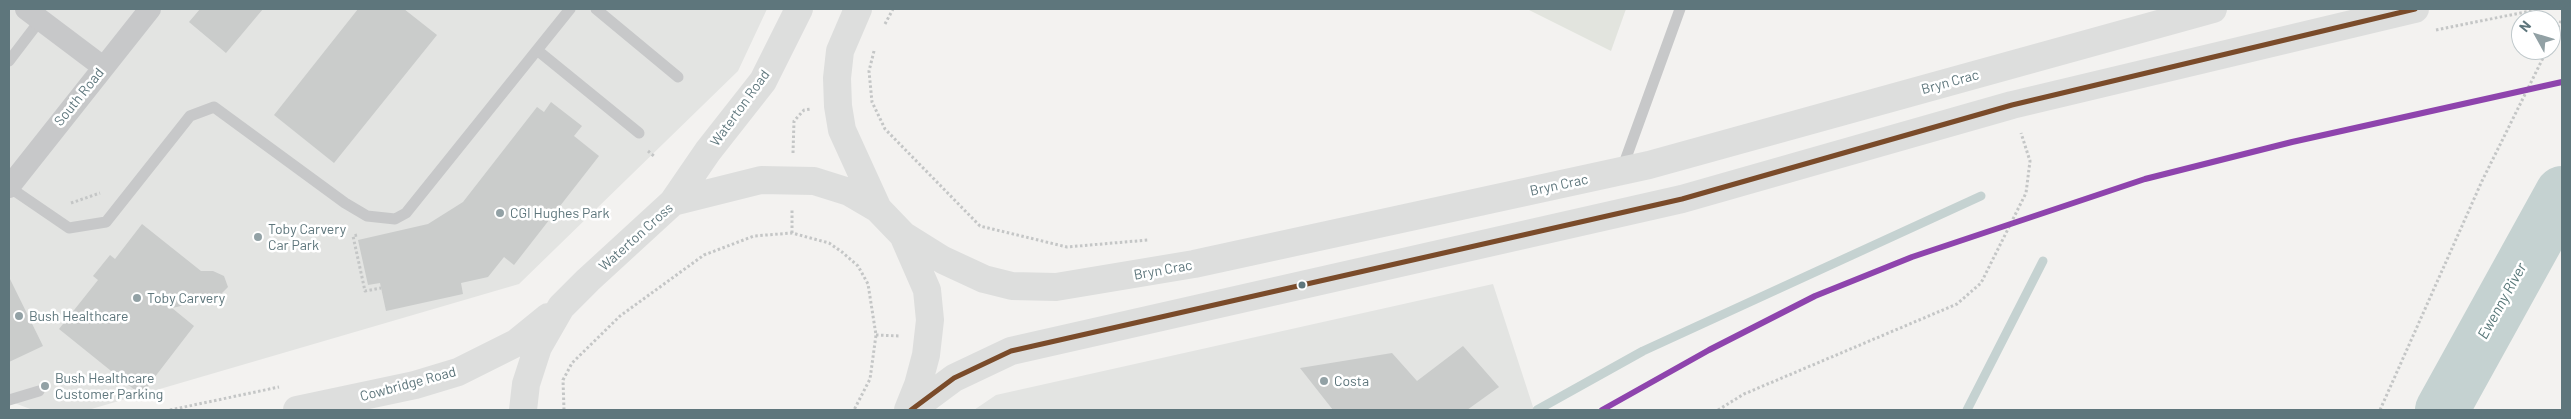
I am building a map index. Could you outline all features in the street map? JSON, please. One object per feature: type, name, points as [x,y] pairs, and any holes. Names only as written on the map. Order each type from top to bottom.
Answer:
[{"type":"main road","name":"Waterton Road","points":[[674,202],[708,151],[763,81],[799,9]]},
{"type":"main road","points":[[858,9],[840,52],[837,78],[838,106],[842,130],[878,209]]},
{"type":"main road","name":"Bryn Crac","points":[[903,235],[943,260],[984,278],[1012,286],[1056,287],[1194,264],[1621,171],[2213,9]]},
{"type":"main road","points":[[909,410],[954,378],[1011,351],[1682,198],[2012,105],[2415,9]]},
{"type":"main road","name":"Waterton Cross","points":[[523,410],[526,384],[538,347],[561,307],[674,202],[760,180],[792,180],[814,181],[849,192],[878,209],[903,235],[927,290],[930,320],[926,355],[909,410]]},
{"type":"main road","name":"Cowbridge Road","points":[[298,410],[415,385],[458,372],[516,343],[561,307]]},
{"type":"street","name":"South Road","points":[[9,187],[150,9]]},
{"type":"street","points":[[34,14],[103,67]]},
{"type":"lane","points":[[9,187],[69,228],[106,222],[190,116],[214,107],[345,203],[367,216],[395,219],[406,213],[570,9]]},
{"type":"lane","points":[[596,9],[678,77]]},
{"type":"lane","points":[[1621,171],[1680,9]]},
{"type":"lane","points":[[9,61],[34,14]]},
{"type":"lane","points":[[537,50],[639,133]]},
{"type":"lane","points":[[9,400],[39,391]]},
{"type":"path","points":[[882,30],[893,9]]},
{"type":"path","points":[[876,45],[869,71],[872,102],[885,129],[980,226],[1067,247],[1154,240]]},
{"type":"path","points":[[2380,410],[2482,182],[2542,60]]},
{"type":"path","points":[[792,233],[794,121],[804,110],[872,102]]},
{"type":"path","points":[[1718,410],[1744,394],[1957,304],[1981,283],[2026,193],[2030,160],[2012,105]]},
{"type":"path","points":[[65,200],[72,204],[100,194],[106,186]]},
{"type":"path","points":[[564,410],[563,380],[572,363],[620,316],[704,255],[754,236],[792,233],[820,240],[842,252],[858,266],[868,284],[876,335],[870,379],[854,410]]},
{"type":"path","points":[[361,235],[353,236],[365,290],[381,288]]},
{"type":"shaded area","points":[[9,9],[767,9],[738,71],[519,284],[88,410],[33,410],[9,401]]},
{"type":"shaded area","points":[[1527,9],[1626,9],[1611,51]]},
{"type":"shaded area","points":[[1493,284],[1534,410],[974,410],[996,395]]},
{"type":"building","points":[[200,9],[263,9],[226,53],[189,22]]},
{"type":"building","points":[[358,9],[404,9],[437,35],[334,163],[274,115]]},
{"type":"building","name":"CGI Hughes Park","points":[[551,102],[582,126],[574,136],[599,156],[514,265],[504,257],[488,277],[461,283],[463,294],[386,311],[380,283],[368,285],[358,240],[428,224],[463,202],[537,107],[544,112]]},
{"type":"building","points":[[142,224],[201,271],[213,271],[224,276],[228,287],[217,298],[172,308],[194,326],[141,395],[59,329],[98,280],[93,276],[110,255],[115,259]]},
{"type":"building","name":"Bush Healthcare","points":[[9,277],[43,346],[9,362]]},
{"type":"building","points":[[1463,346],[1499,387],[1467,410],[1333,410],[1300,368],[1392,353],[1417,381]]},
{"type":"waterway","name":"Ewenny River","points":[[2442,410],[2562,193]]},
{"type":"waterway","points":[[1537,410],[1643,351],[1981,196]]},
{"type":"waterway","points":[[1967,410],[2043,261]]},
{"type":"transit line","points":[[911,410],[954,378],[1011,351],[1682,199],[2012,105],[2415,9]]},
{"type":"transit line","points":[[1602,410],[1709,350],[1815,296],[1912,257],[2145,179],[2292,142],[2562,82]]},
{"type":"place","name":"CGI Hughes Park","points":[[500,213]]},
{"type":"place","name":"Toby Carvery Car Park","points":[[258,237]]},
{"type":"place","name":"Toby Carvery","points":[[137,298]]},
{"type":"place","name":"Bush Healthcare","points":[[19,316]]},
{"type":"place","name":"Costa","points":[[1324,381]]},
{"type":"place","name":"Bush Healthcare Customer Parking","points":[[45,386]]}]
